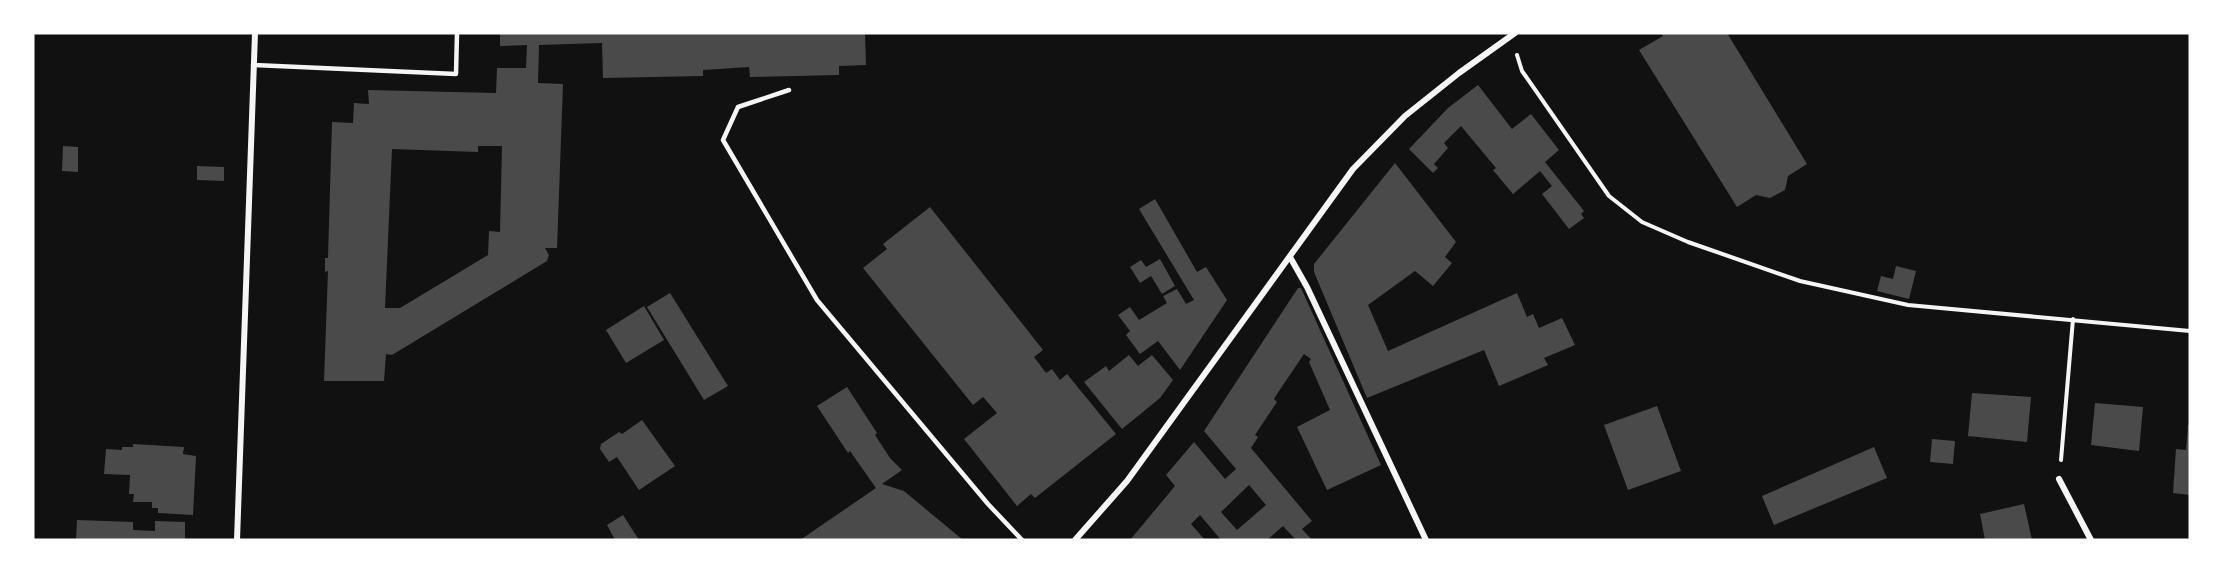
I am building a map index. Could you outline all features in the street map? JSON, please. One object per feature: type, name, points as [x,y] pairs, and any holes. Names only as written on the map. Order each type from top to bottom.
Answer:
[{"type":"street","points":[[237,540],[255,33]]},
{"type":"street","points":[[1075,540],[1127,481],[1353,169],[1405,116],[1512,34]]},
{"type":"street","points":[[1290,257],[1307,287],[1426,540]]},
{"type":"street","points":[[2059,479],[2091,540]]},
{"type":"lane","points":[[254,65],[456,74],[457,33]]},
{"type":"lane","points":[[789,90],[738,107],[723,140],[817,300],[988,504],[1022,540]]},
{"type":"path","points":[[1512,34],[1522,71],[1609,196],[1642,222],[1688,242],[1800,281],[1908,305],[2190,331]]},
{"type":"path","points":[[2059,479],[2073,319]]},
{"type":"building","points":[[500,33],[865,33],[866,65],[839,66],[839,75],[750,77],[749,67],[703,70],[703,76],[603,78],[602,43],[539,45],[538,83],[563,84],[557,248],[545,248],[549,255],[547,261],[392,355],[386,354],[384,381],[324,381],[328,271],[325,272],[325,258],[328,258],[332,122],[353,123],[354,103],[369,104],[368,90],[496,93],[497,68],[526,68],[527,45],[500,46]],"holes":[[[478,146],[502,146],[500,232],[489,231],[488,255],[400,308],[385,308],[392,149],[478,152]]]},
{"type":"building","points":[[1661,33],[1727,33],[1807,164],[1788,176],[1785,190],[1770,198],[1756,195],[1737,207],[1639,50],[1663,36]]},
{"type":"building","points":[[1478,85],[1512,129],[1531,114],[1559,150],[1545,162],[1584,211],[1581,214],[1584,218],[1569,229],[1542,194],[1552,186],[1540,171],[1513,194],[1493,170],[1496,168],[1461,126],[1444,143],[1448,148],[1434,164],[1438,168],[1433,173],[1409,149],[1448,108]]},
{"type":"building","points":[[63,146],[78,147],[78,172],[62,171]]},
{"type":"building","points":[[1395,163],[1456,242],[1445,257],[1452,263],[1433,286],[1415,271],[1368,305],[1388,351],[1517,293],[1527,317],[1533,314],[1539,328],[1562,318],[1575,345],[1544,358],[1548,365],[1499,386],[1484,350],[1367,398],[1314,272],[1314,264]]},
{"type":"building","points":[[197,166],[224,167],[224,181],[197,180]]},
{"type":"building","points":[[1155,199],[1197,272],[1206,267],[1227,300],[1180,370],[1158,341],[1140,354],[1126,335],[1130,331],[1118,315],[1130,307],[1139,320],[1167,303],[1163,296],[1177,289],[1186,304],[1194,300],[1139,209]]},
{"type":"building","points":[[930,207],[1043,350],[1034,357],[1046,373],[1052,369],[1060,380],[1067,374],[1116,434],[1035,498],[1031,494],[1017,506],[964,439],[997,413],[983,397],[973,405],[863,268],[887,249],[883,244]]},
{"type":"building","points":[[1160,259],[1175,286],[1162,294],[1151,276],[1140,283],[1130,267],[1141,260],[1146,267]]},
{"type":"building","points":[[1896,266],[1916,271],[1909,299],[1877,291],[1881,276],[1893,279]]},
{"type":"building","points":[[1298,288],[1301,288],[1381,465],[1327,490],[1297,427],[1330,410],[1309,362],[1311,359],[1304,354],[1275,397],[1277,402],[1255,435],[1258,437],[1251,448],[1312,521],[1302,529],[1312,540],[1296,540],[1283,526],[1267,540],[1221,540],[1200,515],[1191,524],[1205,540],[1130,540],[1175,486],[1166,475],[1194,442],[1225,479],[1236,469],[1204,431]],"holes":[[[1249,485],[1266,505],[1237,530],[1221,512]]]},
{"type":"building","points":[[670,293],[728,386],[704,400],[647,307]]},
{"type":"building","points":[[644,306],[664,340],[626,363],[606,330]]},
{"type":"building","points":[[1129,355],[1138,366],[1152,355],[1173,380],[1160,398],[1122,429],[1084,382],[1106,366],[1109,371]]},
{"type":"building","points":[[847,387],[877,433],[875,435],[890,458],[902,470],[882,484],[904,491],[963,540],[800,540],[876,488],[850,451],[848,453],[817,406]]},
{"type":"building","points":[[1972,393],[2031,397],[2027,442],[1968,436]]},
{"type":"building","points":[[2095,403],[2143,407],[2139,451],[2091,445]]},
{"type":"building","points":[[1657,406],[1681,471],[1628,490],[1604,425]]},
{"type":"building","points":[[642,420],[675,466],[639,490],[617,457],[609,462],[600,449],[601,444],[619,432],[622,434]]},
{"type":"building","points":[[2188,425],[2190,425],[2190,495],[2173,493],[2176,449],[2186,450]]},
{"type":"building","points":[[1932,439],[1955,441],[1953,464],[1930,462]]},
{"type":"building","points":[[133,444],[184,447],[183,454],[196,456],[193,515],[158,513],[158,508],[152,508],[152,502],[133,502],[134,494],[129,494],[130,475],[104,474],[106,449],[122,450],[122,447],[133,447]]},
{"type":"building","points":[[1874,447],[1887,478],[1774,525],[1762,496]]},
{"type":"building","points":[[2024,504],[2032,540],[1985,540],[1980,514]]},
{"type":"building","points":[[623,515],[639,540],[615,540],[607,525]]},
{"type":"building","points":[[77,520],[133,522],[133,530],[155,531],[155,521],[185,522],[185,540],[76,540]]}]
